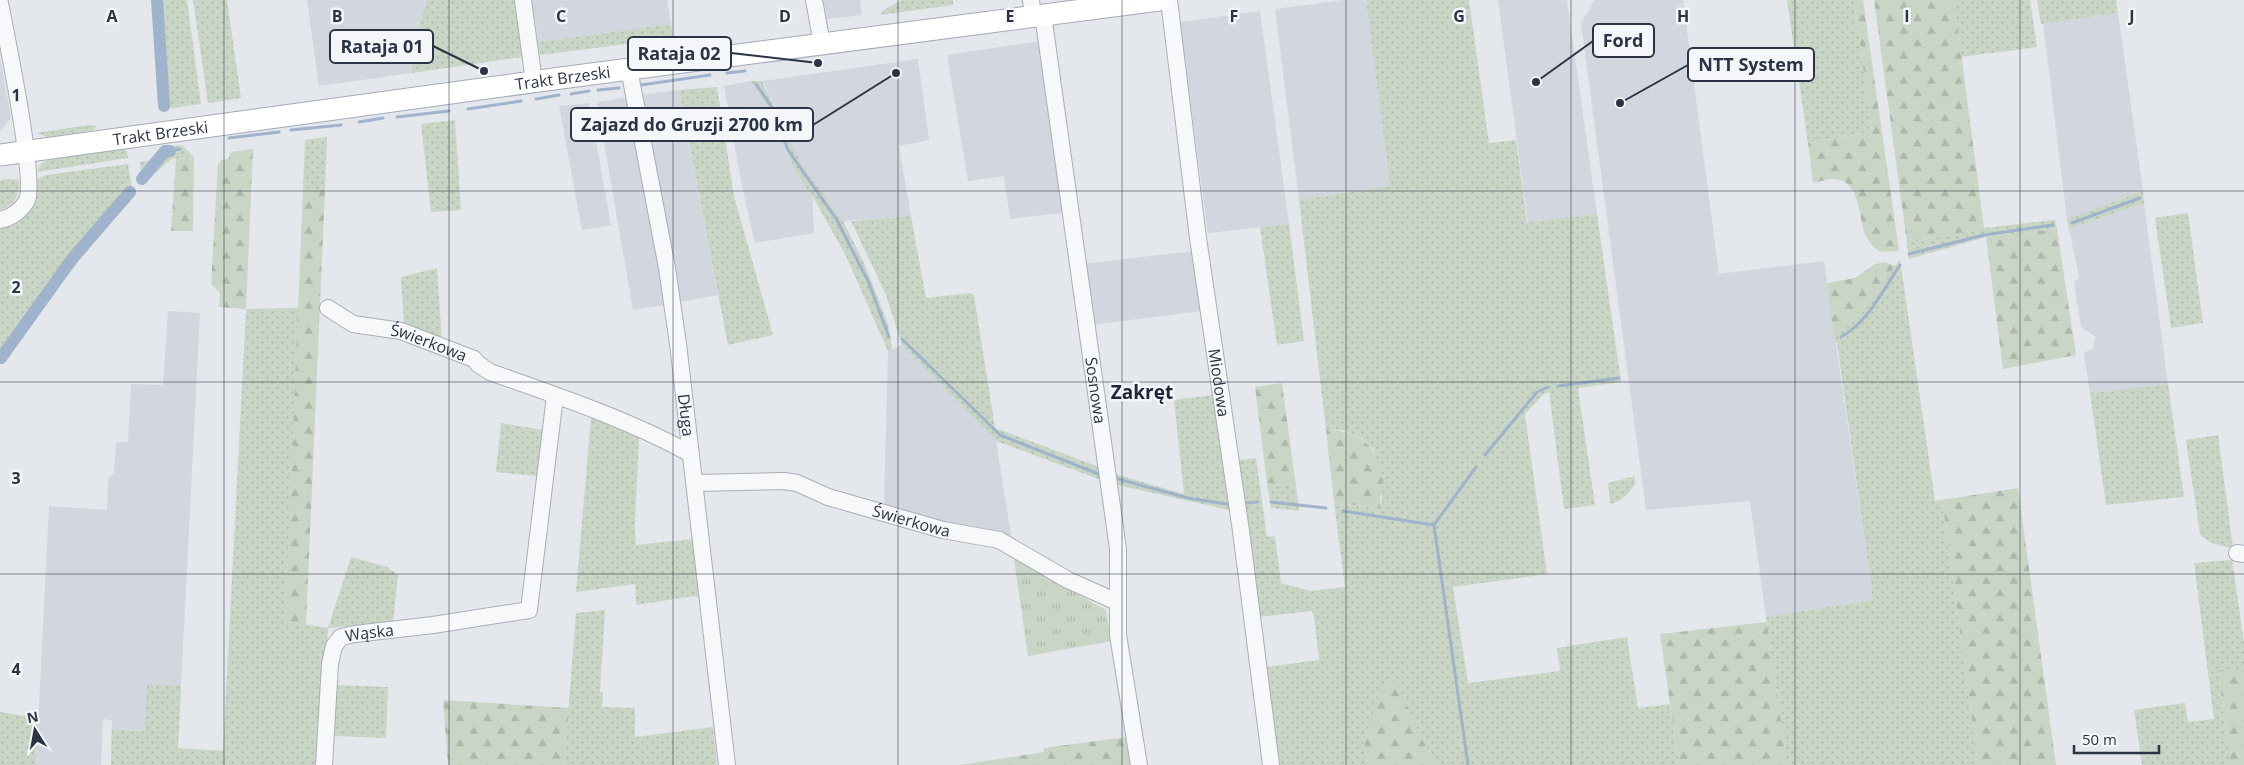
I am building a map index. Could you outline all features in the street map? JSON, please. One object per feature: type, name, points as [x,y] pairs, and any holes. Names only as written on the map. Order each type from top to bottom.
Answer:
[{"type":"main road","name":"Trakt Brzeski","points":[[0,155],[822,44],[1036,10],[1159,0]]},
{"type":"street","points":[[523,0],[534,82]]},
{"type":"street","points":[[814,0],[822,44]]},
{"type":"street","name":"Miodowa","points":[[1169,0],[1198,238],[1241,531],[1271,765]]},
{"type":"street","points":[[0,3],[29,184],[26,201],[13,215],[0,220]]},
{"type":"street","name":"Sosnowa","points":[[1036,10],[1118,549],[1118,635],[1139,765]]},
{"type":"street","name":"Długa","points":[[629,69],[667,268],[678,344],[727,765]]},
{"type":"street","name":"Świerkowa","points":[[328,308],[353,324],[385,328],[419,337],[474,359],[490,372],[654,434],[691,454]]},
{"type":"street","name":"Wąska","points":[[324,765],[330,664],[334,646],[342,638],[355,634],[432,625],[529,610],[555,396]]},
{"type":"street","name":"Świerkowa","points":[[694,483],[784,481],[797,483],[828,497],[943,530],[999,540],[1068,580],[1117,602]]},
{"type":"shaded area","points":[[307,0],[427,0],[412,47],[412,73],[319,86]]},
{"type":"shaded area","points":[[527,0],[667,0],[671,24],[538,42],[536,23],[530,20]]},
{"type":"shaded area","points":[[816,0],[860,0],[862,15],[819,20]]},
{"type":"shaded area","points":[[1344,0],[1366,0],[1390,186],[1299,200],[1275,9]]},
{"type":"shaded area","points":[[1498,0],[1567,0],[1597,214],[1528,224]]},
{"type":"shaded area","points":[[1595,0],[1683,0],[1719,274],[1824,261],[1873,600],[1766,617],[1750,501],[1646,510],[1581,23]]},
{"type":"shaded area","points":[[1260,11],[1289,224],[1208,233],[1180,22]]},
{"type":"shaded area","points":[[2118,13],[2143,191],[2067,219],[2043,23]]},
{"type":"shaded area","points":[[1040,41],[1067,212],[1010,219],[1004,176],[968,181],[947,55]]},
{"type":"shaded area","points":[[0,57],[11,118],[0,131]]},
{"type":"shaded area","points":[[918,59],[929,140],[899,146],[911,216],[843,221],[801,163],[763,81]]},
{"type":"shaded area","points":[[751,81],[767,106],[795,171],[812,195],[814,233],[755,243],[742,186],[724,86]]},
{"type":"shaded area","points":[[679,90],[718,295],[678,302],[640,95]]},
{"type":"shaded area","points":[[628,97],[666,305],[633,310],[597,102]]},
{"type":"shaded area","points":[[589,103],[611,225],[582,230],[559,106]]},
{"type":"shaded area","points":[[2144,203],[2168,384],[2090,393],[2084,353],[2093,348],[2096,337],[2081,327],[2074,283],[2079,277],[2069,229]]},
{"type":"shaded area","points":[[1194,251],[1201,311],[1091,325],[1083,264]]},
{"type":"shaded area","points":[[168,311],[200,313],[177,765],[111,765],[112,720],[103,719],[101,765],[36,765],[49,506],[107,510],[108,479],[114,473],[116,442],[128,442],[131,384],[163,385]]},
{"type":"shaded area","points":[[902,345],[996,441],[1012,541],[884,508],[888,351]]},
{"type":"green space","points":[[152,0],[187,0],[201,104],[159,110]]},
{"type":"green space","points":[[193,0],[227,0],[241,98],[208,103]]},
{"type":"green space","points":[[427,0],[514,0],[522,57],[412,73],[412,47]]},
{"type":"green space","points":[[901,0],[953,0],[953,5],[880,15],[884,10]]},
{"type":"green space","points":[[1366,0],[1469,0],[1489,143],[1516,140],[1527,223],[1597,214],[1621,382],[1578,388],[1595,505],[1564,509],[1549,392],[1544,394],[1525,414],[1547,574],[1453,587],[1468,683],[1560,671],[1557,648],[1627,637],[1638,708],[1670,704],[1679,765],[1437,765],[1428,751],[1364,739],[1368,765],[1280,765],[1266,667],[1319,660],[1314,617],[1312,611],[1259,617],[1239,460],[1256,458],[1267,537],[1275,536],[1281,583],[1310,591],[1345,587],[1334,502],[1381,509],[1382,496],[1374,450],[1361,438],[1343,430],[1326,430],[1299,200],[1390,186]]},
{"type":"green space","points":[[1787,0],[1854,0],[1872,132],[1808,143]]},
{"type":"green space","points":[[1854,0],[1863,0],[1899,251],[1880,252],[1873,246],[1865,234],[1857,199],[1849,185],[1832,179],[1813,183],[1808,143],[1872,132]]},
{"type":"green space","points":[[1874,0],[1954,0],[1984,228],[1907,243]]},
{"type":"green space","points":[[1954,0],[2030,0],[2037,47],[1961,57]]},
{"type":"green space","points":[[2037,0],[2116,0],[2118,13],[2041,24]]},
{"type":"green space","points":[[671,24],[673,38],[540,55],[538,42]]},
{"type":"green space","points":[[751,81],[762,81],[801,163],[843,221],[865,265],[888,324],[892,349],[888,351],[845,254],[812,195],[795,171],[767,106]]},
{"type":"green space","points":[[717,87],[734,196],[773,335],[728,345],[679,90]]},
{"type":"green space","points":[[455,120],[461,210],[431,212],[421,124]]},
{"type":"green space","points":[[89,125],[96,126],[94,130],[48,137],[36,133]]},
{"type":"green space","points":[[327,137],[325,190],[303,190],[305,140]]},
{"type":"green space","points":[[182,145],[194,157],[172,159],[142,184],[140,162],[148,161],[161,148]]},
{"type":"green space","points":[[122,147],[127,151],[128,158],[37,172],[40,165],[48,159]]},
{"type":"green space","points":[[253,149],[246,309],[219,307],[220,293],[211,284],[218,164],[221,160],[228,159],[231,152]]},
{"type":"green space","points":[[194,157],[193,231],[171,231],[176,159]]},
{"type":"green space","points":[[128,164],[133,195],[61,283],[2,364],[0,355],[0,229],[17,223],[29,212],[36,197],[37,179],[46,175]]},
{"type":"green space","points":[[0,180],[19,180],[17,195],[9,206],[0,210]]},
{"type":"green space","points":[[303,190],[325,190],[306,625],[285,622]]},
{"type":"green space","points":[[2143,191],[2144,203],[2069,229],[2067,219]]},
{"type":"green space","points":[[2188,213],[2203,323],[2171,328],[2155,218]]},
{"type":"green space","points":[[911,216],[926,298],[970,293],[974,295],[995,428],[1102,468],[1104,481],[996,441],[902,345],[886,295],[851,221]]},
{"type":"green space","points":[[2055,220],[2057,229],[1986,237],[1909,259],[1907,243],[1984,228]]},
{"type":"green space","points":[[1289,224],[1304,341],[1277,345],[1260,227]]},
{"type":"green space","points":[[2057,229],[2076,355],[2003,369],[1986,237]]},
{"type":"green space","points":[[1900,259],[1935,501],[1942,500],[1978,765],[1787,765],[1766,617],[1873,600],[1837,343],[1834,338],[1858,317]]},
{"type":"green space","points":[[1885,262],[1895,266],[1858,317],[1834,338],[1827,283],[1855,278],[1875,264]]},
{"type":"green space","points":[[437,268],[442,342],[404,326],[401,277]]},
{"type":"green space","points":[[299,308],[285,621],[328,628],[321,765],[111,765],[112,730],[145,731],[147,684],[181,686],[178,748],[223,751],[246,309]]},
{"type":"green space","points":[[1282,383],[1296,487],[1267,483],[1255,387]]},
{"type":"green space","points":[[2168,384],[2184,497],[2106,505],[2090,393]]},
{"type":"green space","points":[[1213,395],[1229,510],[1113,484],[1112,473],[1184,494],[1174,400]]},
{"type":"green space","points":[[591,418],[639,437],[635,525],[636,545],[693,539],[700,598],[695,596],[636,605],[635,584],[576,592]]},
{"type":"green space","points":[[501,423],[544,430],[538,476],[496,472]]},
{"type":"green space","points":[[1326,430],[1357,436],[1371,448],[1380,466],[1383,478],[1380,501],[1381,509],[1334,502]]},
{"type":"green space","points":[[2218,435],[2233,548],[2211,542],[2200,534],[2186,440]]},
{"type":"green space","points":[[1635,476],[1635,484],[1627,494],[1610,504],[1608,483]]},
{"type":"green space","points":[[1267,483],[1296,487],[1299,511],[1271,508]]},
{"type":"green space","points":[[2018,488],[2056,765],[1978,765],[1942,500]]},
{"type":"green space","points":[[351,557],[387,567],[398,575],[393,622],[328,628]]},
{"type":"green space","points":[[1014,559],[1106,610],[1111,641],[1028,656]]},
{"type":"green space","points":[[2232,560],[2244,642],[2244,668],[2218,672],[2231,765],[2142,765],[2134,710],[2185,703],[2188,722],[2214,719],[2194,563]]},
{"type":"green space","points":[[605,610],[600,692],[603,693],[602,707],[635,708],[635,737],[713,727],[717,765],[564,765],[576,613]]},
{"type":"green space","points":[[1767,622],[1787,765],[1679,765],[1660,634]]},
{"type":"green space","points":[[2244,668],[2244,765],[2231,765],[2218,671]]},
{"type":"green space","points":[[1393,682],[1398,687],[1428,751],[1437,765],[1368,765],[1364,739],[1383,684]]},
{"type":"green space","points":[[334,685],[388,687],[386,738],[332,736]]},
{"type":"green space","points":[[443,700],[569,708],[564,765],[448,765]]},
{"type":"green space","points":[[0,712],[38,718],[36,765],[0,765]]},
{"type":"green space","points":[[1127,737],[1131,765],[960,765],[1044,752],[1043,748]]},
{"type":"waterway","points":[[157,0],[164,106]]},
{"type":"waterway","points":[[727,73],[745,71]]},
{"type":"waterway","points":[[641,85],[710,75]]},
{"type":"waterway","points":[[756,84],[773,109],[788,150],[837,220],[868,281],[889,337]]},
{"type":"waterway","points":[[598,90],[619,88]]},
{"type":"waterway","points":[[571,94],[589,91]]},
{"type":"waterway","points":[[536,99],[559,95]]},
{"type":"waterway","points":[[468,109],[521,101]]},
{"type":"waterway","points":[[397,117],[449,111]]},
{"type":"waterway","points":[[359,122],[383,118]]},
{"type":"waterway","points":[[291,130],[341,125]]},
{"type":"waterway","points":[[229,138],[279,132]]},
{"type":"waterway","points":[[170,151],[180,149]]},
{"type":"waterway","points":[[142,179],[165,151],[170,151]]},
{"type":"waterway","points":[[1,358],[72,259],[130,192]]},
{"type":"waterway","points":[[2072,223],[2140,198]]},
{"type":"waterway","points":[[1909,254],[1984,235],[2053,225]]},
{"type":"waterway","points":[[1841,337],[1851,331],[1867,314],[1900,265]]},
{"type":"waterway","points":[[902,339],[1000,435],[1101,475]]},
{"type":"waterway","points":[[1558,386],[1619,378]]},
{"type":"waterway","points":[[1485,455],[1537,392],[1548,387]]},
{"type":"waterway","points":[[1434,525],[1476,467]]},
{"type":"waterway","points":[[1118,479],[1188,498],[1227,504]]},
{"type":"waterway","points":[[1247,503],[1258,502]]},
{"type":"waterway","points":[[1271,502],[1326,508]]},
{"type":"waterway","points":[[1343,511],[1434,525],[1468,765]]},
{"type":"place","name":"Rataja 02","points":[[818,63]]},
{"type":"place","name":"Rataja 01","points":[[484,71]]},
{"type":"place","name":"Zajazd do Gruzji 2700 km","points":[[896,73]]},
{"type":"place","name":"Ford","points":[[1536,82]]},
{"type":"place","name":"NTT System","points":[[1620,103]]},
{"type":"district","name":"Zakręt","points":[[1142,392]]}]
